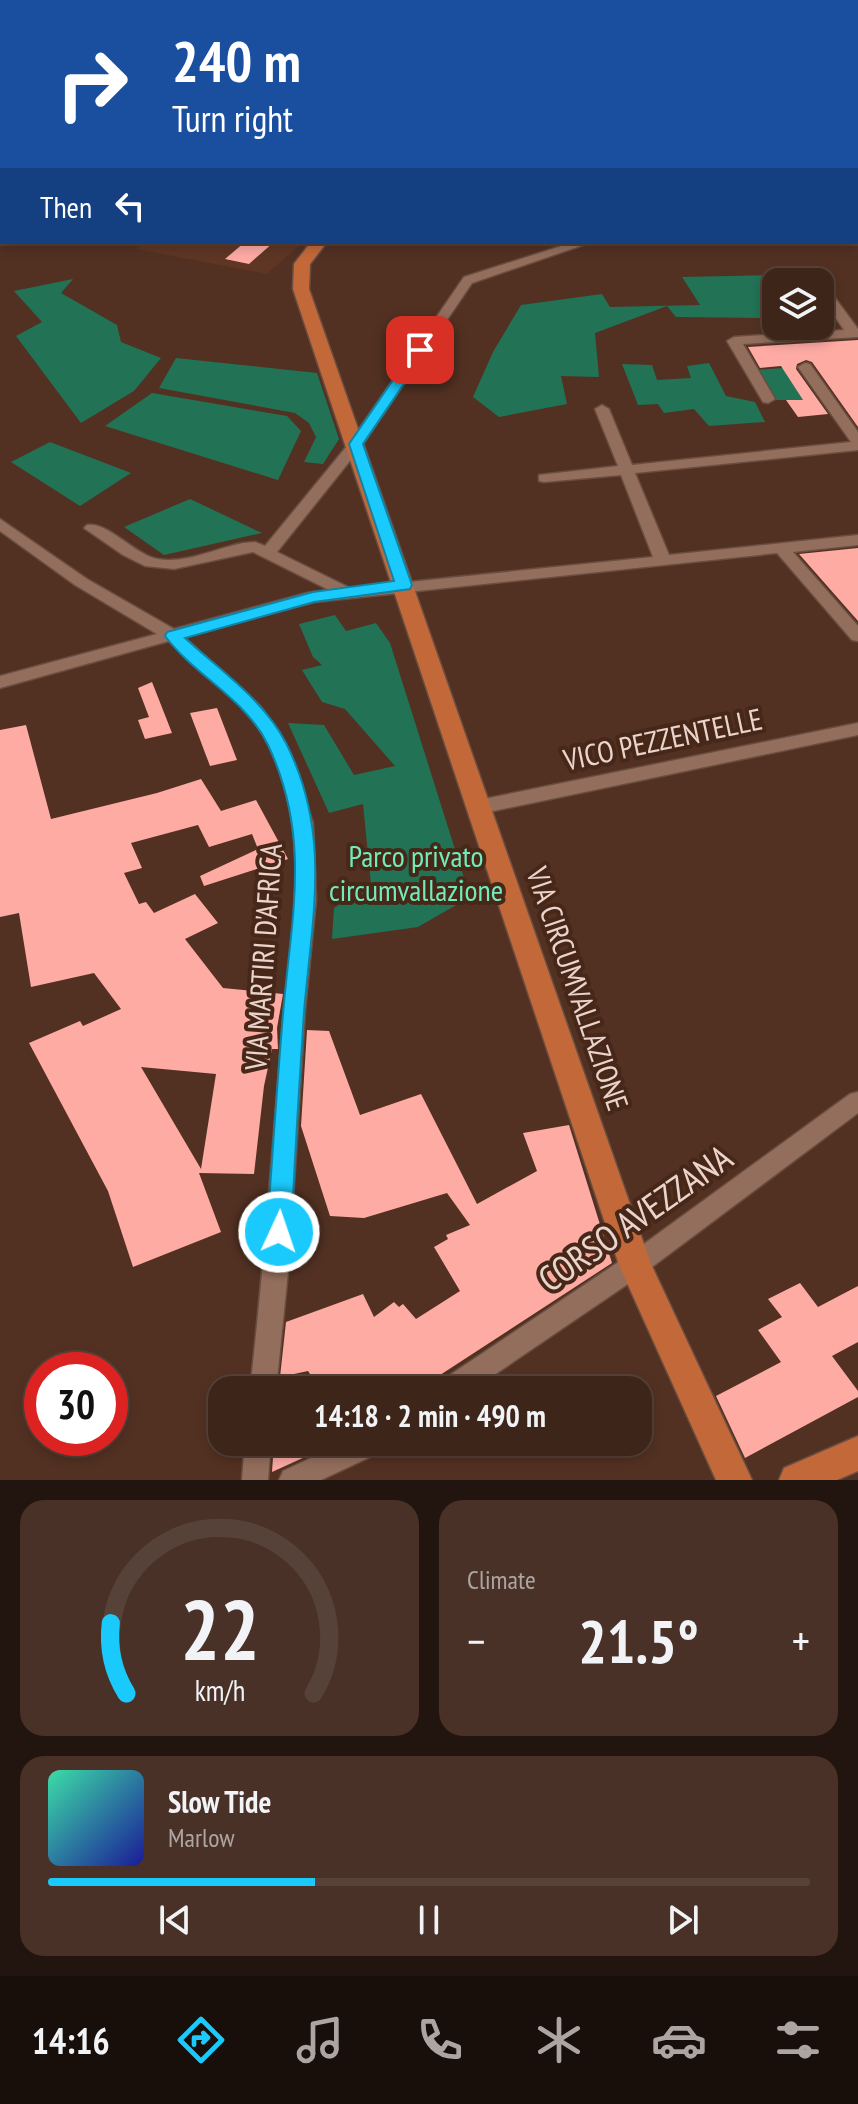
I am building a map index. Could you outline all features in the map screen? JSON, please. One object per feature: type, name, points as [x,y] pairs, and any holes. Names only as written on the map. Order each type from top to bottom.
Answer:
[{"type":"main road","name":"VIA CIRCUMVALLAZIONE","points":[[317,244],[302,264],[301,289],[404,585],[439,700],[479,807],[635,1265],[734,1480]]},
{"type":"main road","points":[[797,1480],[858,1453]]},
{"type":"street","points":[[268,552],[356,444],[468,280],[580,244]]},
{"type":"street","points":[[834,305],[856,334]]},
{"type":"street","points":[[768,399],[734,341],[856,334]]},
{"type":"street","points":[[544,478],[858,444],[805,367]]},
{"type":"street","points":[[602,409],[663,561]]},
{"type":"street","name":"VIA MARTIRI D'AFRICA","points":[[0,524],[81,582],[173,636],[255,711],[277,744],[304,823],[306,900],[294,1010],[277,1262],[265,1376]]},
{"type":"street","points":[[92,528],[153,564],[176,563],[240,547],[255,547],[345,592]]},
{"type":"street","points":[[0,682],[313,597],[404,585],[858,540]]},
{"type":"street","points":[[781,548],[856,631]]},
{"type":"street","name":"VICO PEZZENTELLE","points":[[479,807],[858,729]]},
{"type":"street","name":"CORSO AVEZZANA","points":[[471,1376],[635,1265],[858,1101]]},
{"type":"street","points":[[255,1480],[257,1456]]},
{"type":"street","points":[[292,1480],[344,1456]]},
{"type":"shaded area","points":[[142,244],[301,244],[267,274],[136,249]]},
{"type":"green space","points":[[762,275],[762,318],[676,317],[667,306],[595,333],[599,377],[561,376],[567,404],[499,417],[473,397],[493,352],[521,305],[602,294],[610,307],[700,305],[682,277]]},
{"type":"green space","points":[[73,279],[61,293],[117,325],[121,342],[161,358],[134,391],[81,423],[16,336],[42,322],[14,291]]},
{"type":"green space","points":[[176,358],[317,373],[339,439],[323,464],[304,462],[316,437],[309,423],[295,413],[159,388]]},
{"type":"green space","points":[[709,363],[726,396],[755,402],[765,422],[709,426],[694,409],[664,413],[658,404],[638,405],[622,364],[652,365],[657,380],[691,378],[687,366]]},
{"type":"green space","points":[[783,368],[803,400],[774,400],[754,370]]},
{"type":"green space","points":[[152,393],[287,416],[301,431],[278,480],[105,426]]},
{"type":"green space","points":[[50,442],[131,473],[80,506],[11,462]]},
{"type":"green space","points":[[190,499],[262,533],[164,555],[124,527]]},
{"type":"green space","name":"Parco privato circumvallazione","points":[[335,615],[346,631],[376,623],[390,643],[470,897],[418,927],[332,939],[334,908],[371,884],[363,804],[329,813],[288,723],[324,725],[354,775],[395,766],[345,709],[322,702],[302,670],[322,665],[313,657],[299,624]]},
{"type":"building","points":[[243,244],[272,244],[249,264],[225,259]]},
{"type":"building","points":[[858,340],[858,427],[812,362],[806,360],[797,364],[796,369],[828,414],[798,417],[786,400],[803,400],[781,366],[760,368],[748,347]]},
{"type":"building","points":[[858,548],[858,621],[799,554]]},
{"type":"building","points":[[152,682],[172,733],[145,739],[138,720],[149,717],[138,688]]},
{"type":"building","points":[[217,708],[237,760],[210,766],[190,713]]},
{"type":"building","points":[[26,725],[51,819],[201,779],[221,811],[256,800],[288,859],[204,886],[200,876],[258,849],[252,834],[209,847],[198,825],[131,843],[142,868],[124,873],[139,904],[146,902],[154,913],[195,894],[218,923],[185,939],[223,988],[283,994],[277,1028],[278,1049],[272,1049],[264,1086],[254,1174],[199,1173],[221,1232],[133,1267],[108,1191],[29,1043],[80,1021],[83,1026],[121,1009],[94,973],[31,987],[19,913],[0,917],[0,730]],"holes":[[[141,1067],[216,1074],[201,1169]]]},
{"type":"building","points":[[307,1030],[329,1031],[360,1115],[421,1094],[477,1204],[537,1171],[523,1133],[569,1125],[612,1263],[438,1376],[311,1376],[308,1371],[280,1376],[286,1322],[363,1294],[374,1317],[394,1302],[399,1307],[403,1304],[416,1319],[460,1291],[434,1247],[448,1239],[446,1235],[470,1225],[447,1193],[364,1218],[330,1216],[301,1126]]},
{"type":"building","points":[[800,1283],[818,1307],[858,1286],[858,1342],[832,1356],[858,1391],[858,1397],[745,1458],[716,1396],[781,1362],[758,1330],[782,1317],[768,1299]]},
{"type":"building","points":[[273,1456],[307,1456],[272,1472]]},
{"type":"route","points":[[279,1232],[294,1010],[306,900],[304,823],[277,744],[255,711],[173,636],[313,597],[404,585],[356,444],[420,350]]}]
